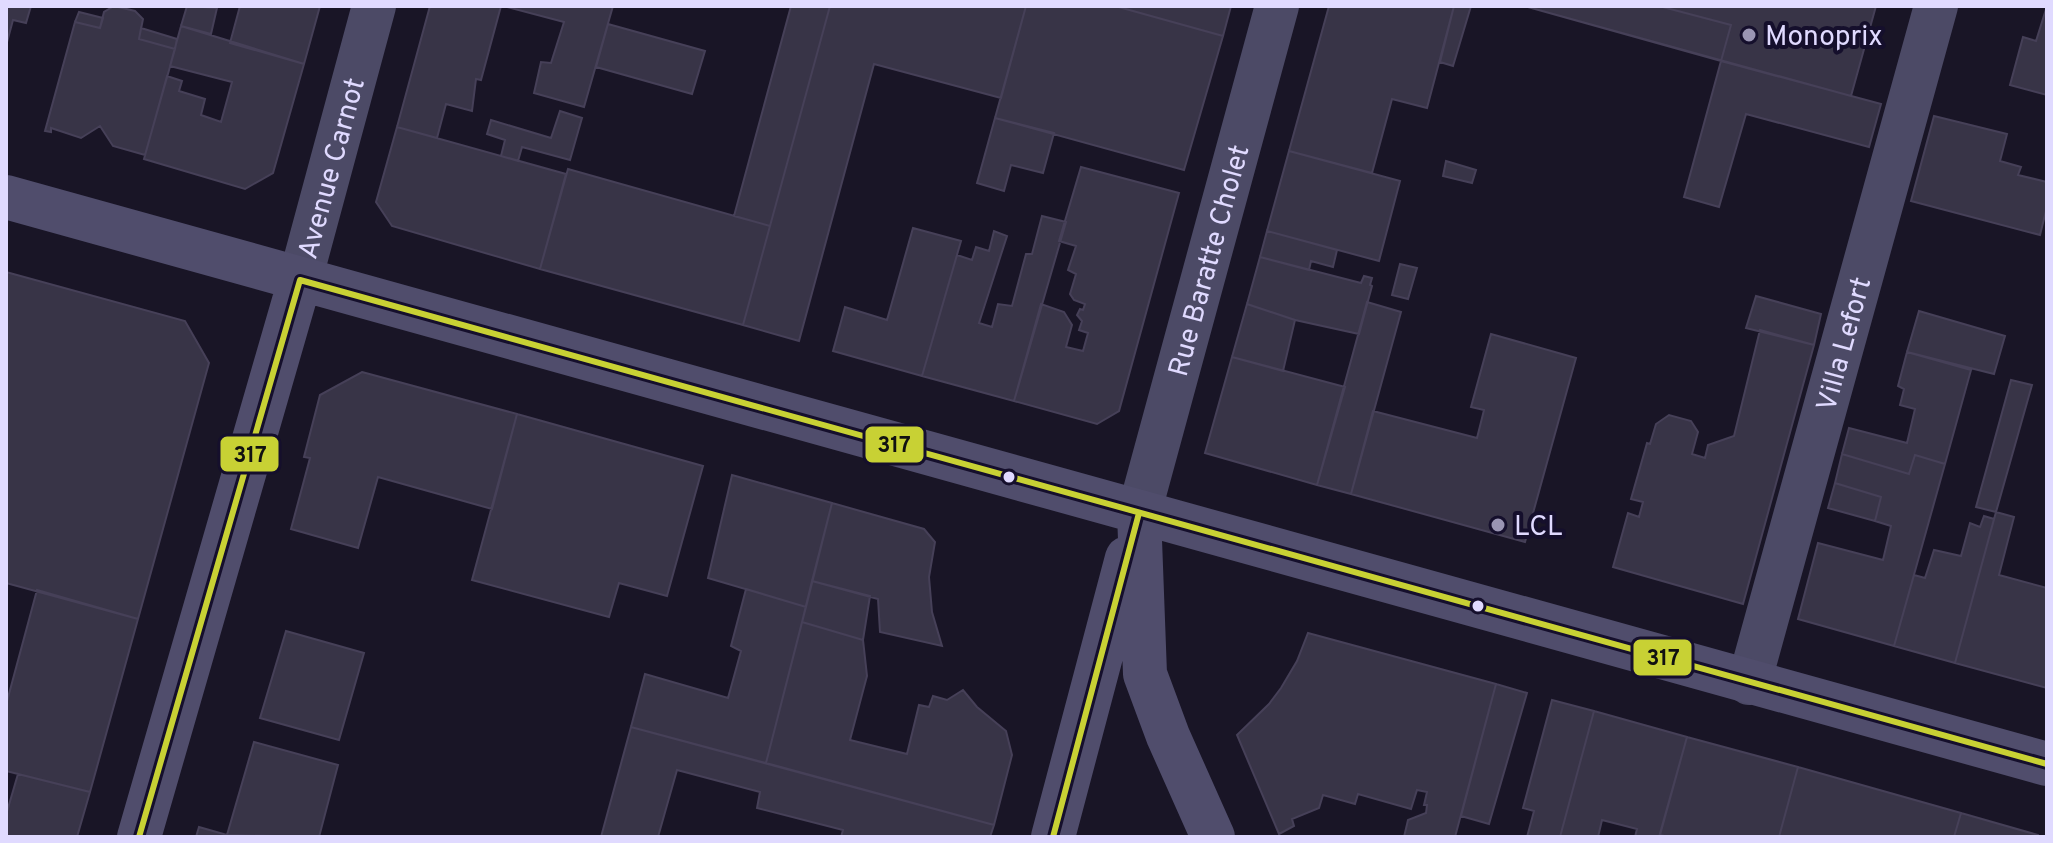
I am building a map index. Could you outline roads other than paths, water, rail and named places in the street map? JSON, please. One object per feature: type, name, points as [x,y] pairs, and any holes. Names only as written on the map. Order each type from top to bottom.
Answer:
[{"type":"main road","points":[[6,197],[2047,764]]},
{"type":"main road","name":"Avenue Carnot","points":[[139,837],[300,280]]},
{"type":"main road","points":[[1053,837],[1139,513]]},
{"type":"main road","points":[[1139,513],[1145,674],[1168,736],[1213,837]]},
{"type":"street","name":"Avenue Carnot","points":[[300,280],[374,6]]},
{"type":"street","name":"Rue Baratte Cholet","points":[[1139,513],[1277,6]]},
{"type":"street","name":"Villa Lefort","points":[[1749,683],[1936,6]]},
{"type":"place","name":"Monoprix","points":[[1749,35]]},
{"type":"place","name":"LCL","points":[[1498,525]]}]
